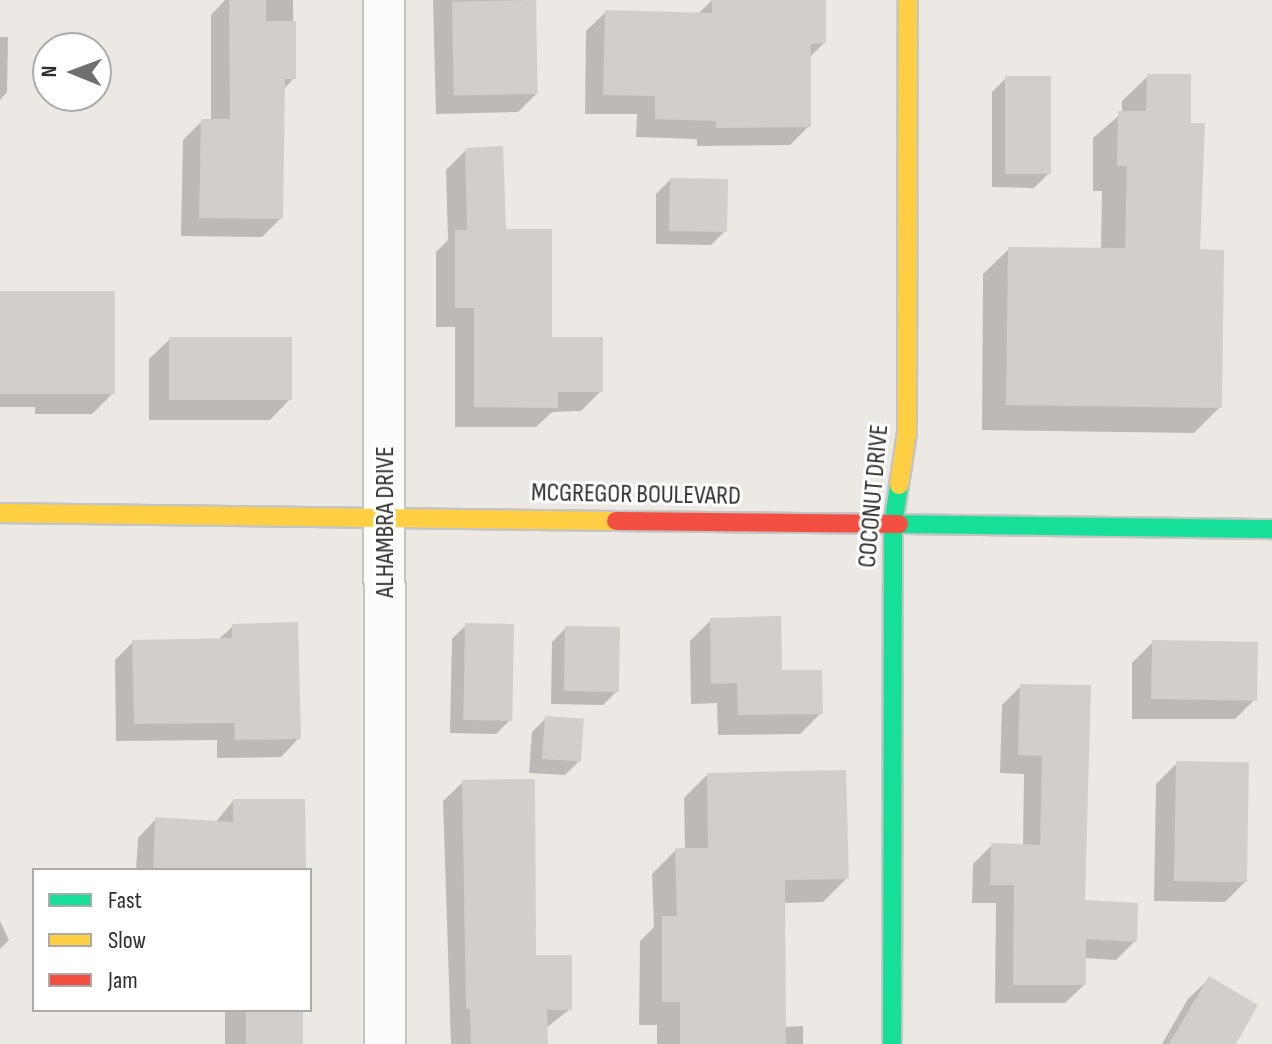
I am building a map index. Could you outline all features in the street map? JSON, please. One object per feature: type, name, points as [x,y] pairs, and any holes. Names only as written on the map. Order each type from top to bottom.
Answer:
[{"type":"main road","name":"COCONUT DRIVE","points":[[892,1044],[893,525],[907,433],[908,0]]},
{"type":"main road","name":"MCGREGOR BOULEVARD","points":[[0,513],[1272,529]]},
{"type":"street","name":"ALHAMBRA DRIVE","points":[[384,0],[385,1044]]},
{"type":"building","points":[[229,0],[266,0],[266,21],[296,21],[296,79],[285,79],[283,219],[199,218],[201,119],[230,119]]},
{"type":"building","points":[[536,0],[538,94],[454,95],[452,1]]},
{"type":"building","points":[[712,0],[826,0],[826,43],[811,44],[811,127],[716,128],[716,121],[655,119],[655,96],[603,95],[605,10],[712,13]]},
{"type":"building","points":[[1147,74],[1191,74],[1191,123],[1205,123],[1200,249],[1224,250],[1222,408],[1006,405],[1008,247],[1125,248],[1127,166],[1117,166],[1118,111],[1146,111]]},
{"type":"building","points":[[1005,76],[1051,76],[1051,174],[1005,174]]},
{"type":"building","points":[[503,146],[506,229],[552,229],[552,337],[603,337],[603,392],[558,392],[558,408],[474,407],[474,308],[455,308],[455,230],[467,230],[465,148]]},
{"type":"building","points":[[670,178],[728,179],[727,232],[669,231]]},
{"type":"building","points":[[0,291],[115,291],[115,394],[0,394]]},
{"type":"building","points":[[169,337],[292,337],[292,400],[169,400]]},
{"type":"building","points":[[781,616],[782,670],[822,670],[823,714],[738,715],[737,683],[711,684],[710,618]]},
{"type":"building","points":[[298,622],[301,739],[235,740],[234,723],[134,724],[132,640],[232,638],[232,624]]},
{"type":"building","points":[[465,623],[514,624],[512,721],[463,720]]},
{"type":"building","points":[[565,626],[620,627],[619,692],[564,691]]},
{"type":"building","points":[[1152,640],[1258,642],[1257,701],[1151,699]]},
{"type":"building","points":[[1020,684],[1091,685],[1085,900],[1138,903],[1137,942],[1086,939],[1086,985],[1013,985],[1014,885],[990,885],[991,843],[1040,845],[1042,756],[1018,755]]},
{"type":"building","points":[[545,716],[584,719],[581,762],[542,759]]},
{"type":"building","points":[[1176,761],[1249,762],[1247,882],[1174,881]]},
{"type":"building","points":[[846,770],[849,879],[785,880],[786,1044],[680,1044],[680,1002],[662,1002],[662,916],[677,916],[675,848],[708,848],[707,773]]},
{"type":"building","points":[[535,779],[536,955],[572,955],[572,1010],[547,1010],[548,1044],[471,1044],[470,1009],[466,1009],[462,780]]},
{"type":"building","points":[[233,799],[305,799],[306,868],[153,868],[155,817],[233,822]]},
{"type":"building","points":[[1209,976],[1258,1005],[1236,1044],[1169,1044]]},
{"type":"building","points":[[246,1012],[303,1012],[303,1044],[246,1044]]},
{"type":"traffic: fast","points":[[892,1044],[893,525],[899,485]]},
{"type":"traffic: fast","points":[[899,524],[1272,529]]},
{"type":"traffic: slow","points":[[899,485],[907,433],[908,0]]},
{"type":"traffic: slow","points":[[0,513],[616,521]]},
{"type":"traffic: jam","points":[[616,521],[899,524]]}]
